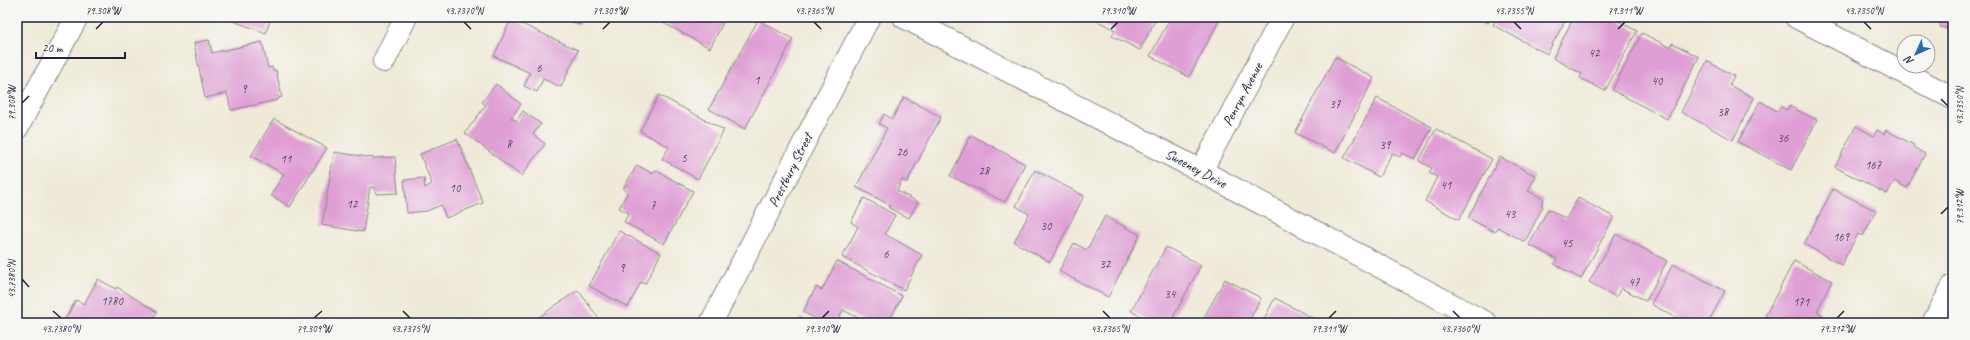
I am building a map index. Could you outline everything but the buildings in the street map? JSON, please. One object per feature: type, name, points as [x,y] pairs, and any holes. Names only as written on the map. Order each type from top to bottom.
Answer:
[{"type":"street","points":[[17,128],[77,17]]},
{"type":"street","points":[[384,61],[406,17]]},
{"type":"street","name":"Prestbury Street","points":[[711,323],[869,17]]},
{"type":"street","name":"Sweeney Drive","points":[[904,17],[1201,171],[1472,320]]},
{"type":"street","name":"Penryn Avenue","points":[[1201,171],[1284,17]]},
{"type":"street","points":[[1796,17],[1953,98]]},
{"type":"street","points":[[1933,323],[1953,286]]}]
